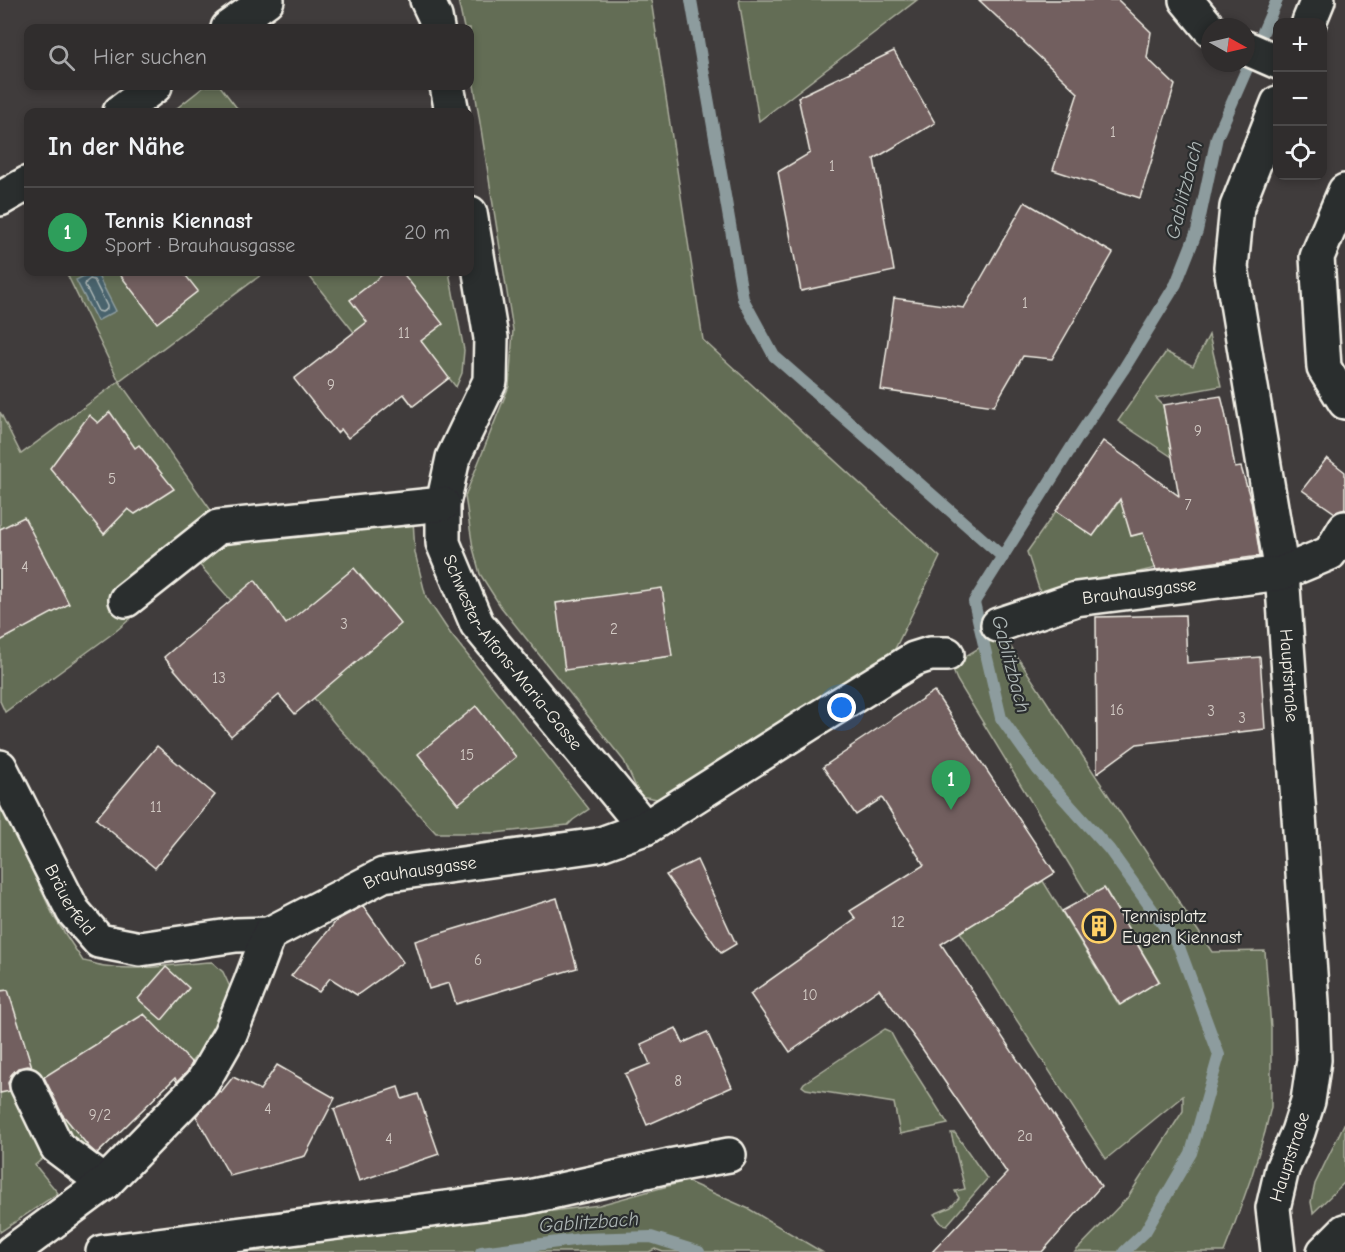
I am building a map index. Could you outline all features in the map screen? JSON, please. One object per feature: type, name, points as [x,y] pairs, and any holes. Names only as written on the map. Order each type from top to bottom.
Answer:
[{"type":"street","points":[[234,24],[267,0]]},
{"type":"street","points":[[427,0],[436,24]]},
{"type":"street","points":[[1186,0],[1201,18]]},
{"type":"street","points":[[1311,18],[1318,0]]},
{"type":"street","points":[[125,108],[150,90]]},
{"type":"street","points":[[448,90],[451,108]]},
{"type":"street","name":"Hauptstraße","points":[[1273,116],[1237,207],[1231,267],[1282,573],[1311,990],[1314,1060],[1308,1101],[1282,1169],[1273,1208],[1278,1252]]},
{"type":"street","points":[[0,199],[24,185]]},
{"type":"street","points":[[1345,191],[1317,256],[1324,368],[1345,402]]},
{"type":"street","name":"Schwester-Alfons-Maria-Gasse","points":[[474,237],[491,338],[490,381],[453,458],[443,504],[443,543],[477,624],[645,828]]},
{"type":"street","points":[[126,600],[218,527],[443,504]]},
{"type":"street","name":"Brauhausgasse","points":[[998,625],[1076,599],[1282,573],[1330,553],[1345,528]]},
{"type":"street","name":"Brauhausgasse","points":[[269,934],[383,875],[598,845],[645,828],[914,659],[930,654],[946,654]]},
{"type":"street","name":"Bräuerfeld","points":[[0,767],[73,911],[99,941],[140,949],[236,935],[269,934]]},
{"type":"street","points":[[12,1252],[105,1183],[202,1083],[230,1034],[269,934]]},
{"type":"street","points":[[27,1085],[57,1147],[105,1183]]},
{"type":"street","points":[[103,1252],[524,1198],[729,1155]]},
{"type":"street","points":[[1323,1252],[1345,1231]]},
{"type":"green space","points":[[458,0],[651,0],[703,340],[940,557],[889,661],[663,800],[640,796],[624,761],[501,607],[480,574],[473,548],[465,496],[509,386],[513,330],[474,85],[474,24],[463,24]]},
{"type":"green space","points":[[739,0],[917,0],[759,121]]},
{"type":"green space","points":[[200,90],[223,90],[237,108],[177,108]]},
{"type":"green space","points":[[68,276],[260,276],[119,381]]},
{"type":"green space","points":[[309,276],[450,276],[464,350],[462,373],[456,387],[449,378],[413,406]]},
{"type":"green space","points":[[1209,335],[1221,386],[1156,398],[1163,405],[1172,457],[1118,421],[1166,352],[1193,366]]},
{"type":"green space","points":[[119,381],[230,537],[413,519],[415,553],[426,597],[450,633],[589,809],[568,825],[494,833],[436,833],[336,725],[268,642],[197,562],[116,631],[5,712],[0,701],[0,412],[21,454]]},
{"type":"green space","points":[[1122,498],[1132,536],[1143,533],[1156,568],[1041,595],[1027,552],[1056,511],[1093,536]]},
{"type":"green space","points":[[1002,634],[1212,952],[1265,951],[1271,1028],[1271,1107],[1252,1175],[1224,1252],[1075,1252],[1128,1197],[1183,1111],[1183,1096],[1106,1159],[960,932],[1043,881],[1119,1005],[1159,980],[1105,889],[1089,897],[957,680],[952,668],[959,660]]},
{"type":"green space","points":[[0,804],[54,917],[83,961],[118,968],[212,962],[223,972],[230,987],[225,1012],[208,1043],[191,1062],[95,1156],[90,1148],[84,1153],[64,1141],[35,1165],[58,1193],[0,1232]]},
{"type":"green space","points":[[885,1029],[890,1031],[948,1124],[900,1134],[894,1103],[806,1089],[802,1086]]},
{"type":"green space","points":[[1345,1122],[1345,1182],[1313,1213],[1311,1202],[1315,1184]]},
{"type":"green space","points":[[951,1133],[955,1133],[987,1179],[947,1225],[942,1224],[934,1214],[951,1207],[959,1198],[955,1191],[965,1189]]},
{"type":"green space","points":[[686,1181],[749,1209],[822,1252],[663,1252],[655,1249],[649,1252],[240,1252],[599,1205]]},
{"type":"water","points":[[84,276],[98,276],[116,311],[97,321],[76,280]]},
{"type":"building","points":[[979,0],[1118,0],[1151,32],[1147,58],[1175,85],[1140,198],[1053,170],[1078,93]]},
{"type":"building","points":[[894,51],[935,123],[874,159],[894,271],[801,291],[778,172],[810,153],[798,97]]},
{"type":"building","points":[[1025,202],[1113,253],[1052,359],[1023,356],[994,406],[881,390],[894,298],[964,308]]},
{"type":"building","points":[[121,276],[186,276],[198,291],[157,323]]},
{"type":"building","points":[[381,276],[405,276],[443,324],[421,341],[449,378],[413,406],[404,394],[348,438],[341,429],[337,433],[294,379],[367,322],[350,300]]},
{"type":"building","points":[[1221,396],[1235,468],[1241,467],[1251,501],[1260,556],[1156,570],[1143,533],[1131,536],[1120,499],[1093,536],[1056,511],[1103,441],[1179,496],[1163,405]]},
{"type":"building","points":[[110,412],[135,448],[139,445],[174,489],[135,514],[128,509],[104,534],[50,468],[89,415],[98,423]]},
{"type":"building","points":[[1327,458],[1345,472],[1345,509],[1335,513],[1302,490]]},
{"type":"building","points":[[24,517],[69,604],[0,641],[0,529]]},
{"type":"building","points":[[354,568],[401,624],[295,714],[279,695],[231,736],[164,657],[255,580],[286,624]]},
{"type":"building","points":[[662,588],[672,656],[565,670],[556,603]]},
{"type":"building","points":[[1185,615],[1187,663],[1260,657],[1265,729],[1137,744],[1097,773],[1096,617]]},
{"type":"building","points":[[934,691],[1055,873],[941,944],[1101,1186],[1042,1252],[932,1252],[1007,1173],[879,989],[790,1052],[750,994],[856,919],[850,911],[924,865],[882,798],[856,815],[823,767]]},
{"type":"building","points":[[476,706],[516,757],[458,804],[418,754]]},
{"type":"building","points":[[157,746],[215,795],[155,868],[96,819]]},
{"type":"building","points":[[697,860],[736,944],[721,953],[666,875]]},
{"type":"building","name":"Tennisplatz Eugen Kiennast","points":[[1104,888],[1159,981],[1120,1005],[1062,911]]},
{"type":"building","points":[[557,898],[577,968],[456,1004],[449,983],[429,989],[415,941]]},
{"type":"building","points":[[363,906],[403,962],[357,995],[330,978],[319,992],[291,976],[337,920]]},
{"type":"building","points":[[166,967],[189,988],[162,1020],[138,999]]},
{"type":"building","points":[[8,990],[32,1067],[18,1068],[11,1075],[8,1083],[10,1091],[0,1093],[0,991]]},
{"type":"building","points":[[144,1014],[192,1063],[177,1082],[175,1078],[97,1154],[62,1114],[44,1077]]},
{"type":"building","points":[[676,1028],[683,1043],[707,1032],[732,1087],[647,1125],[625,1074],[650,1064],[641,1044]]},
{"type":"building","points":[[277,1065],[335,1098],[305,1156],[230,1176],[196,1116],[233,1077],[260,1090]]},
{"type":"building","points":[[398,1087],[402,1099],[418,1094],[439,1154],[359,1181],[334,1109]]},
{"type":"waterway","points":[[691,0],[743,299],[774,356],[1003,557]]},
{"type":"waterway","name":"Gablitzbach","points":[[1124,1252],[1145,1232],[1191,1153],[1219,1055],[1179,947],[1109,849],[1038,770],[1001,718],[974,602],[1176,284],[1197,231],[1217,137],[1277,0]]},
{"type":"waterway","name":"Gablitzbach","points":[[481,1252],[581,1239],[651,1237],[699,1252]]},
{"type":"place","name":"Tennis Kiennast","points":[[951,810]]},
{"type":"place","name":"Tennisplatz Eugen Kiennast","points":[[1099,926]]}]
